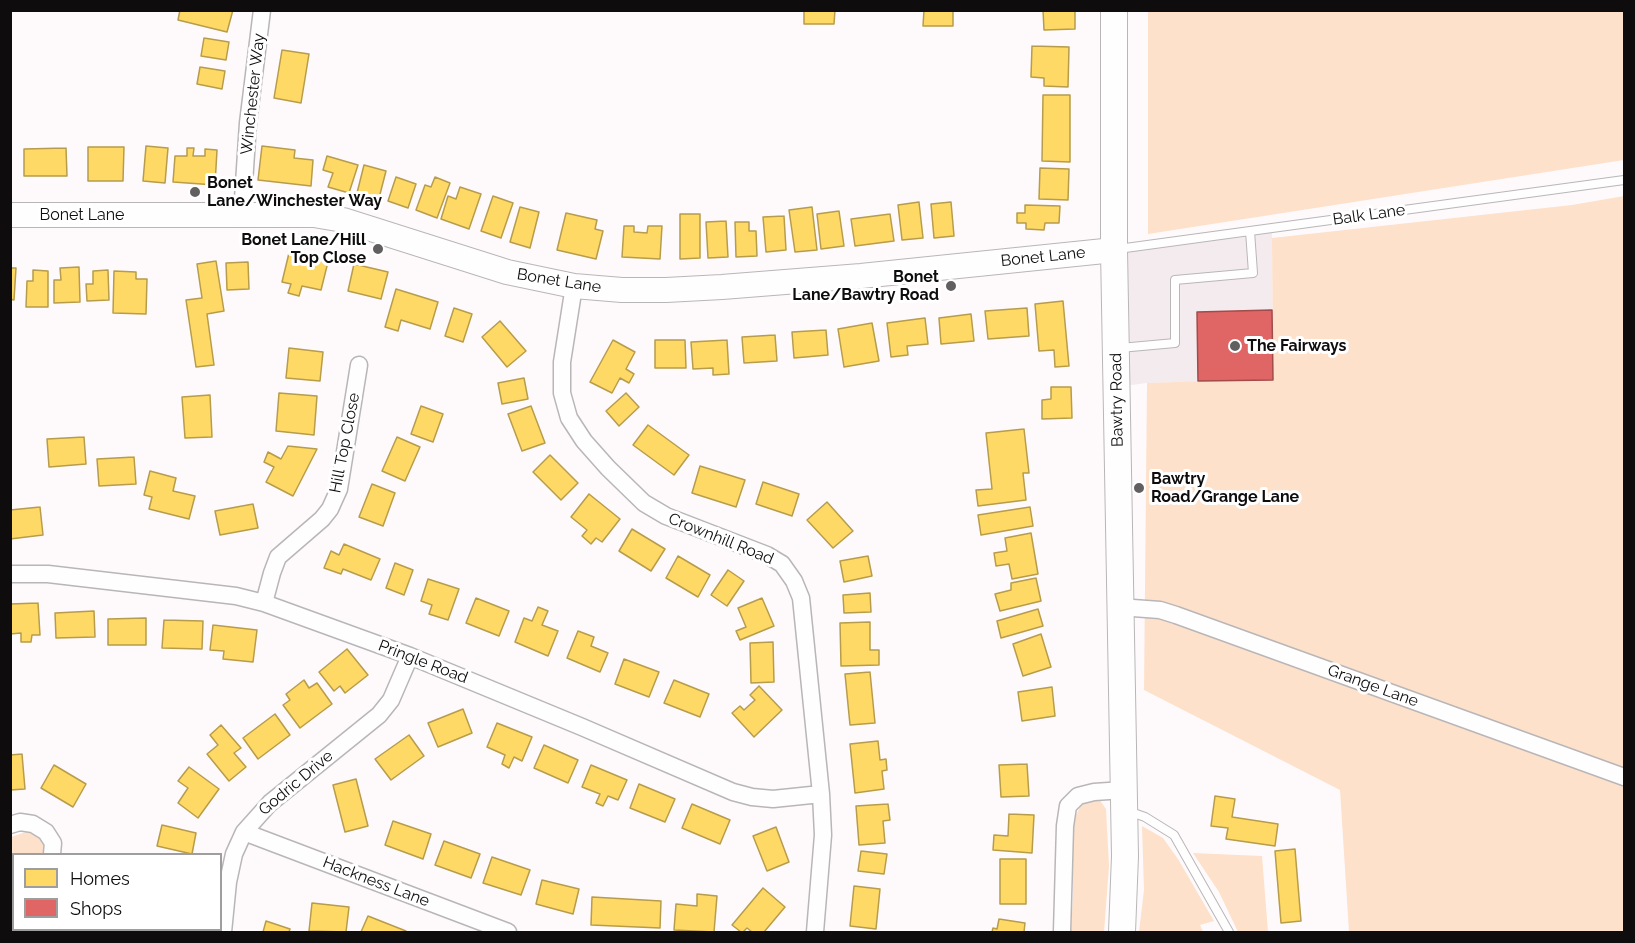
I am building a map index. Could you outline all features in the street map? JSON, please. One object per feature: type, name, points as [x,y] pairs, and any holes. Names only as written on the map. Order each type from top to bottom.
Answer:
[{"type":"main road","name":"Bawtry Road","points":[[1114,10],[1114,250],[1124,800],[1122,933]]},
{"type":"main road","name":"Bonet Lane","points":[[10,215],[314,215],[343,220],[507,272],[573,286],[666,290],[872,274],[1114,250]]},
{"type":"street","name":"Winchester Way","points":[[242,214],[248,123],[262,10]]},
{"type":"street","name":"Crownhill Road","points":[[573,286],[562,362],[562,393],[569,418],[584,441],[608,468],[644,502],[666,516],[767,555],[782,564],[794,580],[801,598],[821,794],[822,858],[815,933]]},
{"type":"street","name":"Hill Top Close","points":[[264,603],[278,557],[322,519],[330,509],[339,489],[359,365]]},
{"type":"street","name":"Pringle Road","points":[[10,574],[48,574],[236,597],[264,603],[410,656],[733,792],[773,800],[821,794]]},
{"type":"street","name":"Grange Lane","points":[[1119,607],[1160,610],[1176,615],[1624,777]]},
{"type":"street","name":"Godric Drive","points":[[223,933],[228,882],[234,854],[244,832],[270,803],[379,715],[391,699],[410,656]]},
{"type":"street","points":[[1062,933],[1065,826],[1068,806],[1078,795],[1094,792],[1124,800]]},
{"type":"street","points":[[10,825],[20,822],[33,824],[46,832],[53,843],[52,853]]},
{"type":"street","name":"Hackness Lane","points":[[244,832],[508,933]]},
{"type":"lane","name":"Balk Lane","points":[[1114,250],[1624,180]]},
{"type":"lane","points":[[1116,349],[1175,343],[1175,280],[1254,273],[1250,231]]},
{"type":"lane","points":[[1124,800],[1145,817],[1174,835],[1229,933]]},
{"type":"shaded area","points":[[1148,11],[1624,11],[1624,160],[1148,234]]},
{"type":"shaded area","points":[[1624,196],[1624,932],[1349,932],[1340,790],[1144,690],[1147,383],[1273,379],[1272,238],[1572,205]]},
{"type":"shaded area","points":[[1272,228],[1273,380],[1147,383],[1116,387],[1114,250]]},
{"type":"shaded area","points":[[1089,798],[1099,799],[1106,809],[1109,866],[1104,932],[1071,932],[1073,821],[1080,807]]},
{"type":"shaded area","points":[[1142,826],[1163,838],[1214,921],[1200,925],[1203,932],[1139,932],[1144,890]]},
{"type":"shaded area","points":[[32,832],[40,836],[45,852],[12,853],[11,885],[11,837]]},
{"type":"shaded area","points":[[1193,853],[1262,856],[1268,932],[1238,932],[1219,892]]},
{"type":"building: Homes","points":[[180,10],[233,10],[227,32],[178,20]]},
{"type":"building: Homes","points":[[804,10],[835,10],[834,24],[804,24]]},
{"type":"building: Homes","points":[[924,10],[953,10],[953,26],[923,26]]},
{"type":"building: Homes","points":[[1043,10],[1075,10],[1075,29],[1044,30]]},
{"type":"building: Homes","points":[[204,38],[229,42],[226,60],[201,56]]},
{"type":"building: Homes","points":[[1032,46],[1069,47],[1068,87],[1044,86],[1044,78],[1031,77]]},
{"type":"building: Homes","points":[[282,50],[309,54],[301,103],[274,98]]},
{"type":"building: Homes","points":[[200,67],[225,71],[222,89],[197,84]]},
{"type":"building: Homes","points":[[1043,95],[1070,95],[1070,162],[1042,161]]},
{"type":"building: Homes","points":[[146,146],[168,148],[165,183],[143,181]]},
{"type":"building: Homes","points":[[262,146],[295,150],[294,158],[313,160],[311,186],[258,180]]},
{"type":"building: Homes","points":[[88,147],[124,147],[123,181],[88,181]]},
{"type":"building: Homes","points":[[66,148],[67,176],[24,176],[24,149]]},
{"type":"building: Homes","points":[[187,148],[194,148],[193,156],[205,156],[205,149],[217,150],[215,185],[173,182],[175,156],[187,156]]},
{"type":"building: Homes","points":[[327,156],[358,165],[349,193],[328,187],[333,173],[323,170]]},
{"type":"building: Homes","points":[[364,165],[386,171],[378,202],[356,197]]},
{"type":"building: Homes","points":[[1040,168],[1069,169],[1068,200],[1039,199]]},
{"type":"building: Homes","points":[[396,177],[416,184],[408,208],[388,201]]},
{"type":"building: Homes","points":[[435,177],[450,183],[437,218],[416,210],[425,185],[431,187]]},
{"type":"building: Homes","points":[[460,187],[481,194],[469,229],[441,219],[448,196],[456,199]]},
{"type":"building: Homes","points":[[493,196],[513,203],[501,238],[481,231]]},
{"type":"building: Homes","points":[[919,202],[923,238],[902,240],[898,205]]},
{"type":"building: Homes","points":[[951,202],[954,236],[934,238],[931,204]]},
{"type":"building: Homes","points":[[1025,205],[1060,206],[1059,223],[1045,223],[1044,230],[1026,229],[1026,223],[1017,223],[1017,213],[1025,213]]},
{"type":"building: Homes","points":[[520,207],[539,212],[530,248],[510,242]]},
{"type":"building: Homes","points":[[812,207],[817,250],[795,252],[789,210]]},
{"type":"building: Homes","points":[[839,211],[844,246],[821,249],[817,214]]},
{"type":"building: Homes","points":[[566,213],[597,220],[595,229],[603,231],[596,259],[557,250]]},
{"type":"building: Homes","points":[[680,214],[700,214],[700,258],[680,259]]},
{"type":"building: Homes","points":[[890,214],[894,241],[855,246],[851,219]]},
{"type":"building: Homes","points":[[784,216],[786,250],[766,252],[763,217]]},
{"type":"building: Homes","points":[[726,221],[728,257],[708,258],[706,222]]},
{"type":"building: Homes","points":[[735,222],[749,222],[749,231],[756,231],[757,256],[736,257]]},
{"type":"building: Homes","points":[[624,226],[634,226],[634,232],[647,233],[648,226],[662,226],[660,259],[622,257]]},
{"type":"building: Homes","points":[[289,253],[328,262],[321,290],[302,286],[299,296],[288,293],[291,284],[282,282]]},
{"type":"building: Homes","points":[[216,261],[224,311],[207,314],[214,365],[196,367],[186,300],[202,298],[197,264]]},
{"type":"building: Homes","points":[[248,262],[249,289],[227,290],[226,263]]},
{"type":"building: Homes","points":[[354,264],[388,272],[381,299],[348,291]]},
{"type":"building: Homes","points":[[79,267],[80,302],[54,303],[54,280],[61,280],[60,268]]},
{"type":"building: Homes","points":[[10,268],[16,268],[14,300],[10,299]]},
{"type":"building: Homes","points":[[33,270],[48,271],[48,307],[26,307],[27,281],[33,281]]},
{"type":"building: Homes","points":[[108,270],[109,300],[87,301],[86,284],[93,284],[93,271]]},
{"type":"building: Homes","points":[[114,271],[136,272],[136,279],[147,279],[146,314],[113,313]]},
{"type":"building: Homes","points":[[396,289],[438,302],[430,329],[401,320],[398,331],[385,327]]},
{"type":"building: Homes","points":[[1063,301],[1069,366],[1055,367],[1054,350],[1039,351],[1035,304]]},
{"type":"building: Homes","points":[[454,308],[472,314],[463,342],[445,336]]},
{"type":"building: Homes","points":[[1027,308],[1029,336],[988,339],[985,311]]},
{"type":"building: Homes","points":[[971,314],[974,341],[941,344],[939,318]]},
{"type":"building: Homes","points":[[925,318],[928,344],[907,346],[908,355],[891,357],[887,323]]},
{"type":"building: Homes","points":[[500,321],[526,351],[507,367],[482,337]]},
{"type":"building: Homes","points":[[872,323],[879,361],[844,367],[838,329]]},
{"type":"building: Homes","points":[[826,330],[828,355],[794,358],[792,332]]},
{"type":"building: Homes","points":[[775,335],[777,361],[744,363],[742,337]]},
{"type":"building: Homes","points":[[613,340],[635,352],[626,369],[634,374],[629,383],[620,378],[612,393],[590,382]]},
{"type":"building: Homes","points":[[655,340],[685,340],[686,368],[655,368]]},
{"type":"building: Homes","points":[[727,340],[729,374],[713,375],[713,368],[693,369],[691,342]]},
{"type":"building: Homes","points":[[289,348],[323,352],[320,381],[286,378]]},
{"type":"building: Homes","points":[[524,378],[528,399],[502,404],[498,383]]},
{"type":"building: Homes","points":[[1051,387],[1071,387],[1072,418],[1042,419],[1042,400],[1051,399]]},
{"type":"building: Homes","points":[[279,393],[317,396],[314,435],[276,431]]},
{"type":"building: Homes","points":[[626,393],[639,407],[619,426],[606,411]]},
{"type":"building: Homes","points":[[210,395],[212,437],[185,438],[182,397]]},
{"type":"building: Homes","points":[[421,406],[443,414],[433,442],[411,434]]},
{"type":"building: Homes","points":[[531,406],[545,443],[522,451],[508,414]]},
{"type":"building: Homes","points":[[648,425],[689,455],[674,475],[633,445]]},
{"type":"building: Homes","points":[[1024,429],[1029,473],[1023,473],[1026,500],[978,506],[976,490],[992,489],[986,433]]},
{"type":"building: Homes","points":[[84,437],[86,464],[49,467],[47,439]]},
{"type":"building: Homes","points":[[397,437],[420,447],[405,481],[382,471]]},
{"type":"building: Homes","points":[[288,446],[317,449],[293,496],[266,482],[274,467],[264,462],[268,452],[281,459]]},
{"type":"building: Homes","points":[[550,455],[578,483],[561,500],[533,472]]},
{"type":"building: Homes","points":[[134,457],[136,484],[99,486],[97,459]]},
{"type":"building: Homes","points":[[700,466],[745,480],[736,507],[692,493]]},
{"type":"building: Homes","points":[[150,471],[176,478],[173,491],[195,496],[189,519],[149,509],[152,497],[144,495]]},
{"type":"building: Homes","points":[[763,482],[799,494],[792,516],[756,504]]},
{"type":"building: Homes","points":[[372,484],[395,493],[383,526],[359,517]]},
{"type":"building: Homes","points":[[589,494],[620,519],[602,542],[596,538],[591,544],[582,536],[587,530],[571,517]]},
{"type":"building: Homes","points":[[827,502],[853,531],[833,548],[807,520]]},
{"type":"building: Homes","points":[[253,504],[258,528],[220,535],[215,511]]},
{"type":"building: Homes","points":[[40,507],[43,535],[10,539],[10,510]]},
{"type":"building: Homes","points":[[1030,507],[1033,526],[981,535],[978,515]]},
{"type":"building: Homes","points":[[632,529],[665,549],[651,571],[619,551]]},
{"type":"building: Homes","points":[[1031,533],[1038,574],[1012,579],[1009,564],[996,566],[994,553],[1007,551],[1005,538]]},
{"type":"building: Homes","points":[[344,544],[380,559],[371,580],[343,569],[341,574],[324,568],[331,551],[339,555]]},
{"type":"building: Homes","points":[[678,556],[710,575],[698,597],[666,578]]},
{"type":"building: Homes","points":[[868,556],[872,576],[844,582],[840,561]]},
{"type":"building: Homes","points":[[395,563],[413,570],[404,595],[386,588]]},
{"type":"building: Homes","points":[[728,570],[744,581],[727,606],[711,595]]},
{"type":"building: Homes","points":[[1036,578],[1041,601],[1000,611],[995,594],[1011,590],[1011,583]]},
{"type":"building: Homes","points":[[428,579],[459,589],[448,620],[429,614],[432,605],[421,601]]},
{"type":"building: Homes","points":[[870,593],[871,612],[844,613],[843,595]]},
{"type":"building: Homes","points":[[476,598],[509,611],[499,636],[466,623]]},
{"type":"building: Homes","points":[[762,598],[774,626],[740,640],[736,631],[746,627],[738,608]]},
{"type":"building: Homes","points":[[38,603],[40,635],[32,635],[31,642],[21,642],[21,633],[10,634],[10,604]]},
{"type":"building: Homes","points":[[538,607],[548,611],[542,625],[558,631],[548,656],[515,642],[524,618],[532,621]]},
{"type":"building: Homes","points":[[1038,609],[1043,626],[1001,638],[997,621]]},
{"type":"building: Homes","points":[[94,611],[95,637],[56,638],[55,613]]},
{"type":"building: Homes","points":[[146,618],[146,645],[108,645],[108,619]]},
{"type":"building: Homes","points":[[164,620],[203,621],[202,649],[162,648]]},
{"type":"building: Homes","points":[[870,622],[870,650],[879,650],[879,665],[841,666],[840,623]]},
{"type":"building: Homes","points":[[213,625],[257,630],[253,662],[223,659],[224,651],[210,650]]},
{"type":"building: Homes","points":[[578,631],[594,637],[591,646],[608,653],[600,672],[567,658]]},
{"type":"building: Homes","points":[[1041,634],[1051,667],[1023,676],[1013,644]]},
{"type":"building: Homes","points":[[773,642],[774,682],[751,683],[750,643]]},
{"type":"building: Homes","points":[[347,649],[368,675],[345,693],[340,686],[334,691],[319,672]]},
{"type":"building: Homes","points":[[624,659],[659,672],[649,697],[615,684]]},
{"type":"building: Homes","points":[[870,672],[875,723],[850,725],[845,674]]},
{"type":"building: Homes","points":[[304,680],[309,688],[317,683],[332,704],[300,728],[283,705],[290,700],[286,694]]},
{"type":"building: Homes","points":[[674,680],[709,694],[700,717],[664,703]]},
{"type":"building: Homes","points":[[759,686],[782,710],[754,737],[732,713],[740,706],[744,710],[755,700],[750,695]]},
{"type":"building: Homes","points":[[1052,687],[1055,716],[1022,721],[1018,692]]},
{"type":"building: Homes","points":[[463,709],[472,733],[438,747],[428,723]]},
{"type":"building: Homes","points":[[275,714],[290,735],[258,759],[243,738]]},
{"type":"building: Homes","points":[[497,723],[532,737],[522,761],[514,757],[509,768],[502,764],[505,755],[487,747]]},
{"type":"building: Homes","points":[[221,725],[241,748],[234,753],[246,767],[229,781],[207,754],[218,745],[210,735]]},
{"type":"building: Homes","points":[[409,735],[424,756],[391,780],[375,759]]},
{"type":"building: Homes","points":[[878,741],[880,760],[886,759],[887,770],[882,771],[884,789],[855,793],[850,744]]},
{"type":"building: Homes","points":[[544,745],[578,760],[568,783],[534,768]]},
{"type":"building: Homes","points":[[22,754],[25,789],[10,790],[10,755]]},
{"type":"building: Homes","points":[[1027,764],[1029,796],[1001,797],[999,765]]},
{"type":"building: Homes","points":[[54,765],[86,784],[73,807],[41,788]]},
{"type":"building: Homes","points":[[591,765],[627,780],[618,800],[608,796],[603,806],[596,803],[600,794],[582,787]]},
{"type":"building: Homes","points":[[189,767],[219,789],[198,818],[178,803],[188,788],[178,781]]},
{"type":"building: Homes","points":[[356,779],[368,826],[345,832],[333,785]]},
{"type":"building: Homes","points":[[639,784],[675,799],[665,822],[630,808]]},
{"type":"building: Homes","points":[[1215,796],[1235,799],[1232,817],[1278,824],[1275,846],[1226,839],[1228,828],[1211,826]]},
{"type":"building: Homes","points":[[692,804],[730,820],[720,844],[682,828]]},
{"type":"building: Homes","points":[[888,804],[890,820],[883,821],[885,843],[859,845],[856,806]]},
{"type":"building: Homes","points":[[1009,814],[1034,815],[1032,853],[993,850],[994,835],[1008,836]]},
{"type":"building: Homes","points":[[393,821],[431,834],[423,859],[385,845]]},
{"type":"building: Homes","points":[[162,825],[196,833],[192,853],[157,846]]},
{"type":"building: Homes","points":[[776,827],[789,862],[767,871],[753,836]]},
{"type":"building: Homes","points":[[444,841],[480,854],[471,878],[435,865]]},
{"type":"building: Homes","points":[[1295,849],[1301,921],[1281,923],[1275,851]]},
{"type":"building: Homes","points":[[861,851],[887,854],[884,874],[858,871]]},
{"type":"building: Homes","points":[[492,857],[530,870],[521,895],[483,883]]},
{"type":"building: Homes","points":[[1000,859],[1026,859],[1026,904],[1000,904]]},
{"type":"building: Homes","points":[[542,880],[579,889],[573,914],[536,904]]},
{"type":"building: Homes","points":[[854,886],[880,889],[876,929],[850,926]]},
{"type":"building: Homes","points":[[763,888],[785,907],[764,932],[752,932],[747,928],[741,932],[732,925]]},
{"type":"building: Homes","points":[[697,894],[717,896],[714,932],[674,930],[676,904],[697,906]]},
{"type":"building: Homes","points":[[592,897],[661,901],[660,928],[591,925]]},
{"type":"building: Homes","points":[[312,903],[349,907],[346,932],[309,931]]},
{"type":"building: Homes","points":[[368,916],[406,931],[361,932]]},
{"type":"building: Homes","points":[[999,919],[1025,923],[1024,932],[992,932],[993,928],[997,929]]},
{"type":"building: Homes","points":[[266,921],[290,929],[289,932],[263,932]]},
{"type":"building: Shops","name":"The Fairways","points":[[1272,310],[1273,380],[1198,381],[1197,312]]},
{"type":"place","name":"Bonet Lane/Winchester Way","points":[[195,192]]},
{"type":"place","name":"Bonet Lane/Hill Top Close","points":[[378,249]]},
{"type":"place","name":"Bonet Lane/Bawtry Road","points":[[951,286]]},
{"type":"place","name":"The Fairways","points":[[1235,346]]},
{"type":"place","name":"Bawtry Road/Grange Lane","points":[[1139,488]]}]
